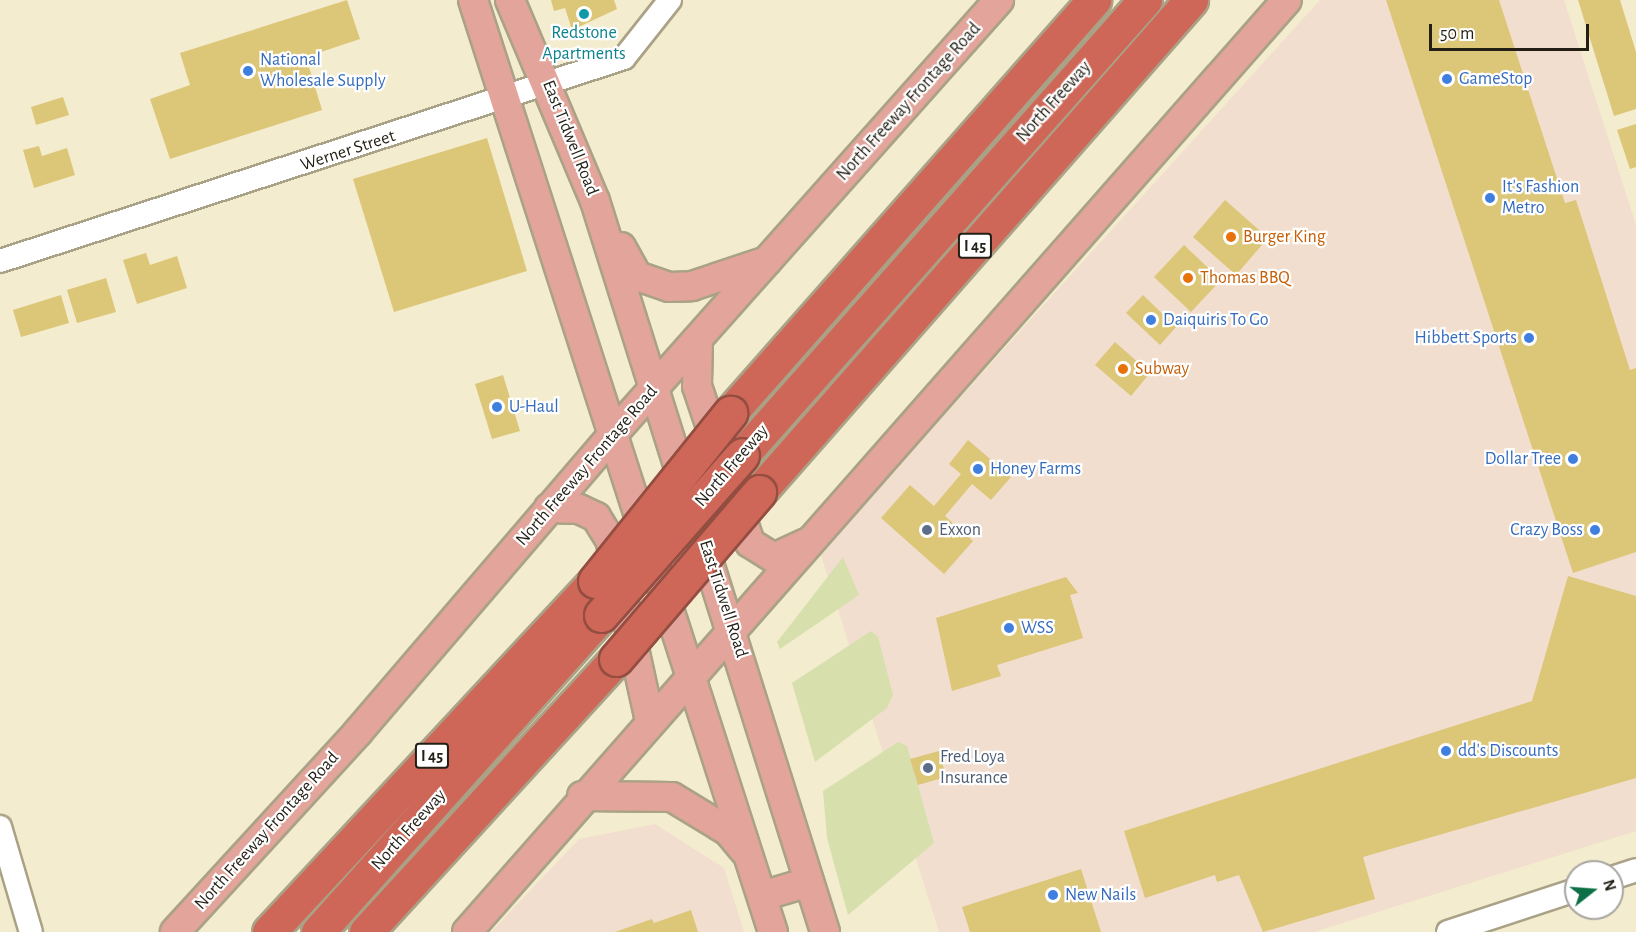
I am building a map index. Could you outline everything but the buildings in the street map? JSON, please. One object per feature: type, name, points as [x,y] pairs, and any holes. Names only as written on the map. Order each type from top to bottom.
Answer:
[{"type":"highway","name":"North Freeway","points":[[269,932],[595,580],[730,413],[1094,0]]},
{"type":"highway","name":"North Freeway","points":[[318,932],[1145,0]]},
{"type":"highway","name":"North Freeway","points":[[366,932],[616,659],[759,492],[1191,0]]},
{"type":"main road","points":[[473,0],[507,99],[690,681],[773,932]]},
{"type":"main road","name":"East Tidwell Road","points":[[510,0],[549,85],[596,201],[734,635],[825,932]]},
{"type":"main road","name":"North Freeway Frontage Road","points":[[175,932],[358,732],[613,434],[999,0]]},
{"type":"main road","points":[[467,932],[582,796],[650,721],[734,635],[1287,0]]},
{"type":"main road","points":[[596,201],[637,276],[652,284],[692,286],[767,261]]},
{"type":"main road","points":[[698,341],[697,386],[750,543],[774,558],[817,537]]},
{"type":"main road","points":[[549,508],[579,509],[596,517],[610,540],[650,721]]},
{"type":"main road","points":[[582,796],[672,797],[728,831],[749,856]]},
{"type":"main road","points":[[762,896],[809,882]]},
{"type":"street","name":"Werner Street","points":[[0,261],[507,99],[624,58],[670,0]]},
{"type":"street","points":[[0,827],[31,932]]},
{"type":"street","points":[[1448,932],[1564,894]]},
{"type":"shaded area","points":[[1320,0],[1564,0],[1636,225],[1636,831],[1314,932],[939,932],[820,552]]},
{"type":"shaded area","points":[[655,824],[724,868],[744,932],[491,932],[579,839]]},
{"type":"green space","points":[[843,557],[859,595],[780,649],[777,642]]},
{"type":"green space","points":[[871,631],[878,637],[893,695],[887,708],[815,762],[792,683]]},
{"type":"green space","points":[[898,742],[907,746],[934,843],[848,915],[827,838],[823,791]]},
{"type":"place","name":"Redstone Apartments","points":[[584,14]]},
{"type":"place","name":"National Wholesale Supply","points":[[248,71]]},
{"type":"place","name":"GameStop","points":[[1447,79]]},
{"type":"place","name":"It's Fashion Metro","points":[[1490,198]]},
{"type":"place","name":"Burger King","points":[[1231,237]]},
{"type":"place","name":"Thomas BBQ","points":[[1188,278]]},
{"type":"place","name":"Daiquiris To Go","points":[[1151,320]]},
{"type":"place","name":"Hibbett Sports","points":[[1529,338]]},
{"type":"place","name":"Subway","points":[[1123,369]]},
{"type":"place","name":"U-Haul","points":[[497,407]]},
{"type":"place","name":"Dollar Tree","points":[[1573,459]]},
{"type":"place","name":"Honey Farms","points":[[978,469]]},
{"type":"place","name":"Exxon","points":[[927,530]]},
{"type":"place","name":"Crazy Boss","points":[[1595,530]]},
{"type":"place","name":"WSS","points":[[1009,628]]},
{"type":"place","name":"dd's Discounts","points":[[1446,751]]},
{"type":"place","name":"Fred Loya Insurance","points":[[928,768]]},
{"type":"place","name":"New Nails","points":[[1053,895]]}]
